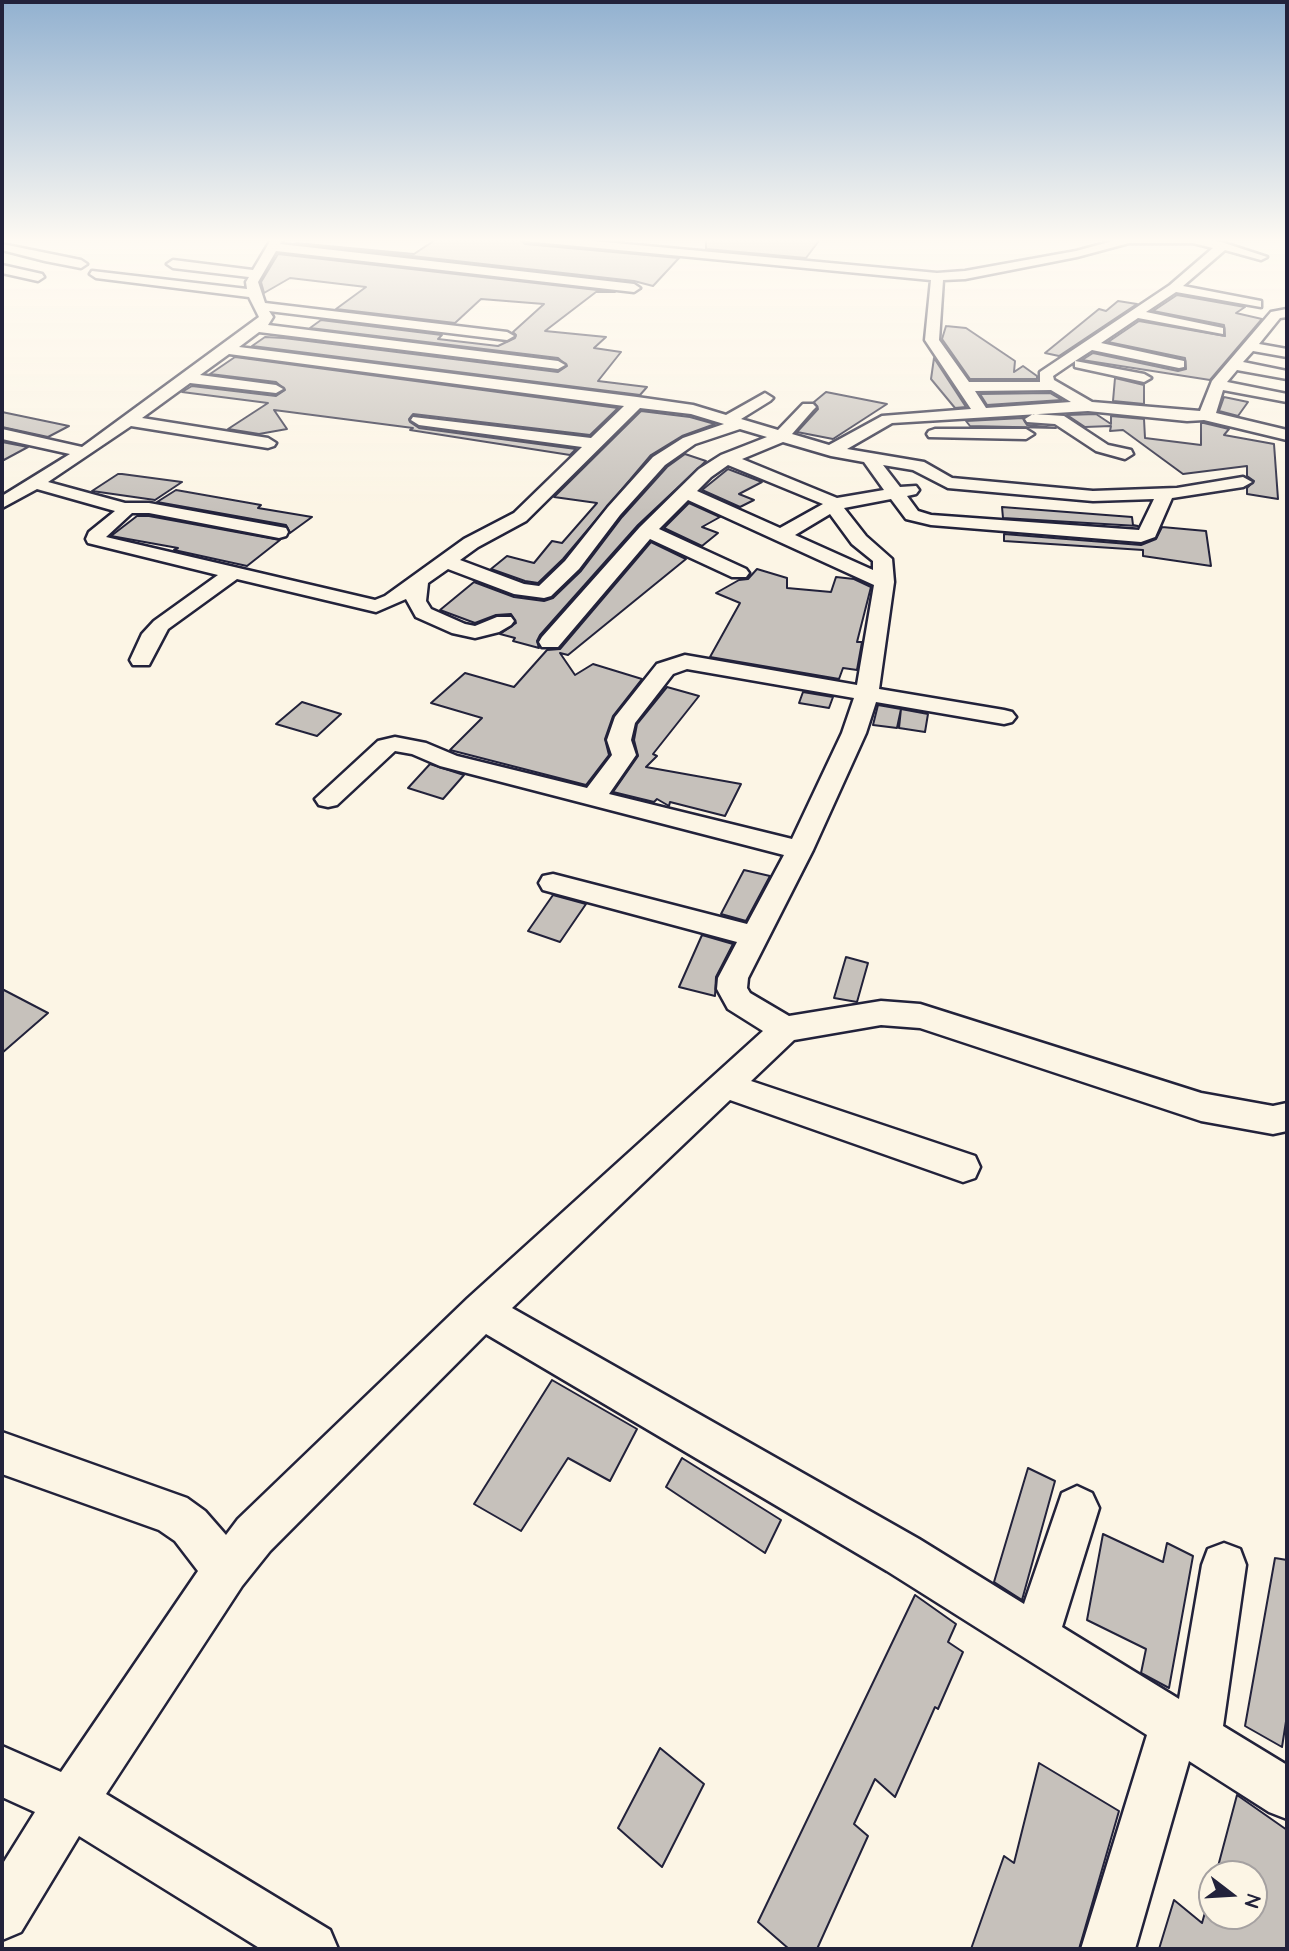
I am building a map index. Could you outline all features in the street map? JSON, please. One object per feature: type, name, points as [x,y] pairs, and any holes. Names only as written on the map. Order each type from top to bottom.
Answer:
[{"type":"street","points":[[2,503],[84,452],[256,329]]},
{"type":"street","points":[[266,329],[558,365]]},
{"type":"street","points":[[459,329],[507,336]]},
{"type":"street","points":[[933,329],[932,340],[982,412]]},
{"type":"street","points":[[1088,406],[1047,382],[1045,375],[1114,329]]},
{"type":"street","points":[[1121,329],[1141,333]]},
{"type":"street","points":[[1208,329],[1218,331]]},
{"type":"street","points":[[1204,415],[1209,412],[1217,384],[1250,346],[1270,329]]},
{"type":"street","points":[[1090,345],[1179,364]]},
{"type":"street","points":[[1250,346],[1287,352]]},
{"type":"street","points":[[229,350],[693,410],[831,451],[918,466],[948,483]]},
{"type":"street","points":[[1066,361],[1144,378]]},
{"type":"street","points":[[210,363],[558,408]]},
{"type":"street","points":[[1234,365],[1287,375]]},
{"type":"street","points":[[187,378],[276,389]]},
{"type":"street","points":[[1217,384],[1287,398]]},
{"type":"street","points":[[963,387],[1053,386]]},
{"type":"street","points":[[445,561],[521,590],[544,592],[572,565],[614,511],[659,461],[689,441],[734,422],[765,398]]},
{"type":"street","points":[[124,508],[123,514],[94,539],[376,606],[392,600],[471,543],[520,517],[637,402]]},
{"type":"street","points":[[831,451],[888,419],[1088,406],[1186,416],[1204,415],[1287,435]]},
{"type":"street","points":[[550,642],[647,531],[705,473],[727,460],[782,437],[808,407]]},
{"type":"street","points":[[1016,410],[1026,419],[1058,419],[1102,447],[1165,494],[1243,482]]},
{"type":"street","points":[[419,420],[597,444]]},
{"type":"street","points":[[128,421],[268,443]]},
{"type":"street","points":[[2,434],[84,452]]},
{"type":"street","points":[[858,434],[1026,434]]},
{"type":"street","points":[[868,456],[912,515],[919,518],[1141,536],[1148,533],[1165,494]]},
{"type":"street","points":[[727,460],[829,500],[859,541],[882,559],[884,582],[867,693],[854,733],[800,849],[733,978],[732,989],[739,1000],[785,1029]]},
{"type":"street","points":[[782,536],[835,505],[894,492],[948,483],[1093,496],[1130,469]]},
{"type":"street","points":[[2,482],[31,485],[124,508],[149,508],[279,533]]},
{"type":"street","points":[[686,493],[884,582]]},
{"type":"street","points":[[647,531],[739,573]]},
{"type":"street","points":[[141,660],[153,634],[161,625],[234,572]]},
{"type":"street","points":[[418,581],[416,601],[422,613],[459,629],[475,632],[505,621]]},
{"type":"street","points":[[594,797],[624,755],[619,740],[623,722],[665,669],[674,664],[696,662],[1004,717]]},
{"type":"street","points":[[328,799],[386,746],[395,744],[418,748],[449,761],[800,849]]},
{"type":"street","points":[[553,883],[755,937]]},
{"type":"street","points":[[2,1913],[71,1802],[226,1570],[254,1535],[482,1311],[785,1029],[881,1013],[920,1016],[1201,1107],[1273,1120],[1287,1117]]},
{"type":"street","points":[[724,1085],[963,1167]]},
{"type":"street","points":[[482,1311],[903,1555],[1287,1794]]},
{"type":"street","points":[[2,1453],[172,1513],[190,1527],[226,1570]]},
{"type":"street","points":[[1036,1638],[1077,1507]]},
{"type":"street","points":[[1108,1949],[1186,1731],[1224,1565]]},
{"type":"street","points":[[2,1771],[71,1802],[311,1949]]},
{"type":"building","points":[[319,329],[394,329],[442,335],[438,339],[498,346],[515,338],[513,332],[516,329],[548,329],[545,331],[606,337],[594,348],[621,352],[598,381],[647,387],[640,395],[252,346],[265,337],[284,338],[558,372],[567,366],[558,358]]},
{"type":"building","points":[[945,329],[968,329],[1015,361],[1014,372],[1023,366],[1037,376],[1037,379],[970,379],[942,339]]},
{"type":"building","points":[[1074,329],[1099,329],[1059,356],[1045,353]]},
{"type":"building","points":[[1127,329],[1185,329],[1225,336],[1224,329],[1253,329],[1210,380],[1082,360],[1093,353],[1178,371],[1186,369],[1185,358],[1108,342]]},
{"type":"building","points":[[235,357],[618,408],[590,435],[413,414],[409,419],[419,428],[576,449],[570,455],[410,430],[413,428],[274,410],[287,429],[259,434],[228,429],[268,403],[182,392],[192,386],[276,396],[285,390],[276,382],[210,374]]},
{"type":"building","points":[[934,358],[966,407],[955,408],[931,379]]},
{"type":"building","points":[[1115,378],[1144,385],[1144,404],[1113,401]]},
{"type":"building","points":[[826,392],[887,404],[833,439],[797,432],[818,409],[814,402]]},
{"type":"building","points":[[1050,393],[1062,400],[987,405],[980,394]]},
{"type":"building","points":[[1224,397],[1248,402],[1238,416],[1219,411]]},
{"type":"building","points":[[641,411],[690,417],[715,424],[682,436],[651,455],[563,559],[538,583],[491,569],[507,556],[534,563],[552,541],[562,543],[597,503],[554,497]]},
{"type":"building","points":[[2,412],[69,426],[48,437],[2,427]]},
{"type":"building","points":[[1096,414],[1111,424],[1111,416],[1144,419],[1145,438],[1201,445],[1201,423],[1204,423],[1229,429],[1224,435],[1274,444],[1278,499],[1247,494],[1247,488],[1254,481],[1247,476],[1247,466],[1183,474],[1123,430],[1110,431],[1111,426],[1085,427],[1067,415]]},
{"type":"building","points":[[1023,418],[1027,425],[1056,428],[970,426],[966,421]]},
{"type":"building","points":[[2,442],[28,447],[2,461]]},
{"type":"building","points":[[685,454],[706,461],[638,525],[540,635],[537,641],[539,648],[513,641],[515,638],[500,634],[516,623],[511,614],[496,615],[475,623],[440,610],[474,582],[514,597],[544,601],[553,598],[581,571],[622,517],[667,467]]},
{"type":"building","points":[[728,469],[762,482],[739,494],[754,500],[740,507],[702,490]]},
{"type":"building","points":[[118,474],[182,482],[155,500],[92,491]]},
{"type":"building","points":[[176,490],[312,517],[290,533],[286,525],[157,502]]},
{"type":"building","points":[[689,503],[720,517],[702,527],[718,533],[702,546],[664,528]]},
{"type":"building","points":[[1002,507],[1132,517],[1133,525],[1138,526],[1003,518]]},
{"type":"building","points":[[137,516],[280,540],[247,566],[174,550],[178,548],[111,536]]},
{"type":"building","points":[[1162,527],[1206,531],[1211,566],[1143,556],[1143,550],[1004,541],[1004,534],[1141,545],[1156,539]]},
{"type":"building","points":[[651,542],[686,559],[568,655],[560,653],[575,675],[593,664],[642,679],[613,716],[605,739],[609,755],[586,785],[450,750],[482,718],[431,703],[465,673],[514,687],[547,650],[560,649]]},
{"type":"building","points":[[757,569],[787,578],[787,588],[831,592],[836,577],[854,579],[871,587],[857,642],[862,642],[857,670],[843,668],[839,679],[710,657],[740,603],[716,593],[739,580],[748,579]]},
{"type":"building","points":[[667,687],[699,696],[653,754],[657,756],[646,767],[741,784],[725,816],[670,802],[669,806],[657,799],[654,802],[613,792],[638,756],[634,740],[637,724]]},
{"type":"building","points":[[803,692],[833,697],[829,708],[799,703]]},
{"type":"building","points":[[302,702],[341,714],[317,736],[276,724]]},
{"type":"building","points":[[878,705],[901,709],[897,728],[873,725]]},
{"type":"building","points":[[901,709],[928,714],[925,732],[899,728]]},
{"type":"building","points":[[430,764],[464,775],[443,799],[408,788]]},
{"type":"building","points":[[744,870],[770,876],[746,921],[721,914]]},
{"type":"building","points":[[553,895],[586,904],[560,942],[528,931]]},
{"type":"building","points":[[702,935],[733,944],[716,977],[715,996],[679,987]]},
{"type":"building","points":[[846,957],[868,963],[857,1002],[834,998]]},
{"type":"building","points":[[2,989],[48,1013],[2,1053]]},
{"type":"building","points":[[552,1380],[637,1429],[610,1481],[568,1458],[521,1531],[474,1504]]},
{"type":"building","points":[[682,1458],[781,1520],[765,1553],[666,1487]]},
{"type":"building","points":[[1028,1468],[1055,1481],[1022,1600],[994,1582]]},
{"type":"building","points":[[1103,1534],[1163,1562],[1167,1543],[1193,1556],[1169,1688],[1141,1673],[1146,1649],[1087,1620]]},
{"type":"building","points":[[1275,1558],[1287,1560],[1287,1715],[1282,1747],[1245,1726]]},
{"type":"building","points":[[915,1595],[956,1624],[948,1642],[963,1652],[895,1797],[875,1779],[854,1824],[868,1836],[817,1949],[789,1949],[758,1922]]},
{"type":"building","points":[[660,1748],[704,1784],[662,1867],[618,1828]]},
{"type":"building","points":[[1039,1763],[1119,1811],[1079,1949],[971,1949],[1004,1856],[1014,1863]]},
{"type":"building","points":[[1237,1795],[1287,1830],[1287,1949],[1159,1949],[1174,1900],[1198,1920],[1198,1930],[1268,1930],[1268,1860],[1220,1860]]}]
